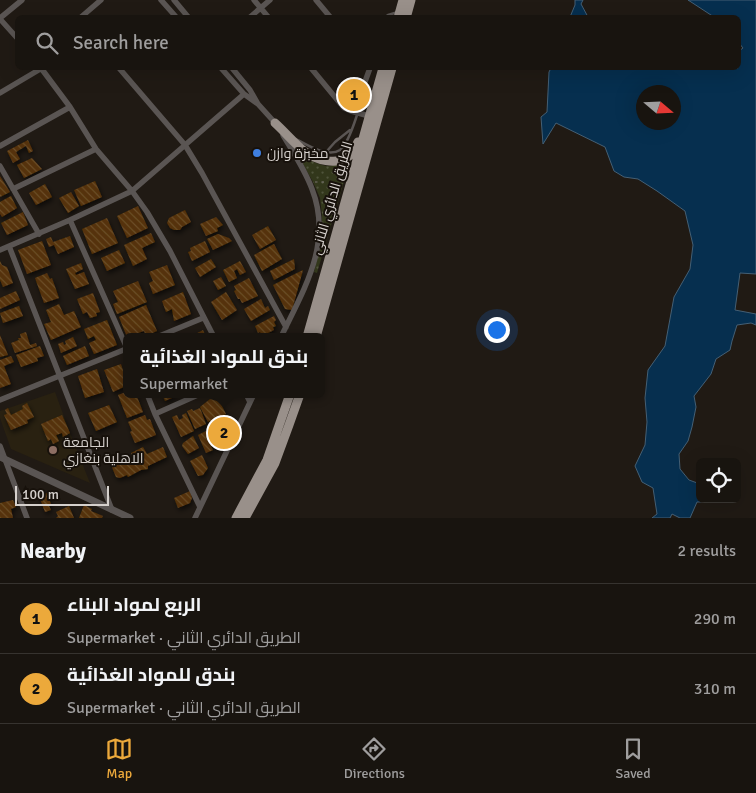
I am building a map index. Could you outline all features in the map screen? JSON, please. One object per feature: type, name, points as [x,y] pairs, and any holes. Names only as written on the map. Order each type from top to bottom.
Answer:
[{"type":"main road","points":[[401,15],[403,0]]},
{"type":"main road","points":[[402,15],[411,0]]},
{"type":"main road","name":"الطريق الدائري الثاني","points":[[317,333],[337,246],[342,214],[382,70]]},
{"type":"main road","name":"الطريق الدائري الثاني","points":[[308,333],[391,70]]},
{"type":"main road","points":[[275,123],[305,152],[322,160],[336,161],[344,159],[351,154],[366,126]]},
{"type":"main road","points":[[236,518],[267,460],[289,398]]},
{"type":"main road","points":[[245,518],[275,463],[299,398]]},
{"type":"street","points":[[15,36],[0,18],[22,0]]},
{"type":"street","points":[[84,15],[101,0]]},
{"type":"street","points":[[161,0],[174,15]]},
{"type":"street","points":[[174,0],[186,15]]},
{"type":"street","points":[[254,0],[267,15]]},
{"type":"street","points":[[253,15],[270,0]]},
{"type":"street","points":[[316,0],[329,15]]},
{"type":"street","points":[[0,93],[39,70]]},
{"type":"street","points":[[43,70],[70,107],[96,149],[132,191],[147,212],[212,333]]},
{"type":"street","points":[[121,70],[185,145],[286,327]]},
{"type":"street","points":[[223,70],[244,94],[258,104]]},
{"type":"street","points":[[234,70],[250,90],[258,104],[275,123],[294,153],[310,183],[317,204],[320,236],[316,254],[311,272],[283,333]]},
{"type":"street","points":[[313,70],[344,108],[369,116]]},
{"type":"street","points":[[356,113],[369,70]]},
{"type":"street","points":[[0,250],[132,191],[244,94]]},
{"type":"street","points":[[0,146],[70,107]]},
{"type":"street","points":[[14,189],[96,149]]},
{"type":"street","points":[[0,166],[39,234]]},
{"type":"street","points":[[70,220],[123,341]]},
{"type":"street","points":[[9,246],[112,510]]},
{"type":"street","points":[[166,333],[203,318]]},
{"type":"street","points":[[0,400],[123,349]]},
{"type":"street","points":[[149,398],[200,508]]},
{"type":"street","points":[[155,414],[191,398]]},
{"type":"street","points":[[248,398],[250,402]]},
{"type":"street","points":[[195,518],[252,398]]},
{"type":"street","points":[[0,446],[3,459],[27,518]]},
{"type":"street","points":[[3,459],[130,518]]},
{"type":"lane","points":[[288,134],[320,151],[338,151],[342,148],[351,129],[356,113]]},
{"type":"lane","points":[[326,152],[351,129]]},
{"type":"path","points":[[310,183],[324,182]]},
{"type":"path","points":[[326,215],[331,200]]},
{"type":"path","points":[[319,215],[342,214]]},
{"type":"shaded area","points":[[55,392],[90,483],[11,449],[0,418],[0,411]]},
{"type":"green space","points":[[297,153],[326,166],[350,161],[317,273],[314,272],[322,240],[320,198]]},
{"type":"water","points":[[575,0],[583,0],[581,4],[587,15],[571,15]]},
{"type":"water","points":[[688,0],[756,0],[756,274],[740,273],[735,310],[756,314],[756,325],[751,323],[737,325],[730,350],[716,359],[711,374],[694,396],[696,407],[692,427],[688,441],[679,454],[680,469],[689,480],[696,483],[697,503],[690,518],[680,518],[672,514],[670,518],[652,518],[657,514],[653,488],[642,482],[635,466],[645,445],[647,422],[645,398],[648,370],[665,346],[674,297],[690,269],[693,245],[685,211],[638,179],[624,177],[614,171],[605,147],[556,123],[543,144],[541,117],[547,112],[549,72],[550,70],[741,70],[741,50],[743,48],[741,46],[741,15],[711,15]]},
{"type":"building","points":[[28,140],[33,151],[29,153],[26,146],[16,152],[20,159],[13,163],[7,151]]},
{"type":"building","points":[[32,158],[42,169],[24,178],[17,165]]},
{"type":"building","points":[[0,176],[10,192],[0,197]]},
{"type":"building","points":[[95,181],[102,197],[81,206],[74,190]]},
{"type":"building","points":[[45,184],[52,197],[36,205],[29,193]]},
{"type":"building","points":[[71,192],[79,206],[68,213],[59,198]]},
{"type":"building","points":[[11,196],[17,208],[2,217],[0,214],[0,202]]},
{"type":"building","points":[[138,206],[148,228],[127,238],[117,216]]},
{"type":"building","points":[[185,210],[191,222],[180,230],[170,228],[167,223],[169,218]]},
{"type":"building","points":[[23,212],[28,225],[7,235],[1,223]]},
{"type":"building","points":[[216,217],[223,225],[217,228],[218,231],[206,236],[200,224]]},
{"type":"building","points":[[107,218],[118,243],[92,254],[82,229]]},
{"type":"building","points":[[268,226],[276,240],[260,249],[252,235]]},
{"type":"building","points":[[151,233],[155,242],[142,248],[147,259],[133,266],[124,245]]},
{"type":"building","points":[[218,234],[232,241],[213,250],[207,239]]},
{"type":"building","points":[[70,236],[74,247],[58,254],[54,245],[49,247],[46,239],[51,237],[53,242]]},
{"type":"building","points":[[42,241],[51,265],[27,274],[18,250]]},
{"type":"building","points":[[205,241],[210,252],[192,261],[188,252],[191,251],[190,248]]},
{"type":"building","points":[[274,244],[282,259],[262,271],[254,255]]},
{"type":"building","points":[[119,250],[125,263],[107,271],[101,258]]},
{"type":"building","points":[[211,259],[216,267],[200,277],[195,268]]},
{"type":"building","points":[[294,259],[295,269],[274,280],[270,271]]},
{"type":"building","points":[[0,261],[2,265],[7,267],[13,283],[3,287],[0,280]]},
{"type":"building","points":[[240,261],[246,272],[240,275],[237,269],[234,271],[237,278],[229,282],[223,270]]},
{"type":"building","points":[[81,263],[83,269],[75,273],[76,275],[84,272],[89,284],[75,289],[66,269]]},
{"type":"building","points":[[167,265],[175,285],[153,294],[149,283],[153,281],[149,272]]},
{"type":"building","points":[[303,270],[292,310],[285,309],[273,285]]},
{"type":"building","points":[[47,273],[50,279],[52,278],[59,298],[44,303],[35,278]]},
{"type":"building","points":[[221,277],[226,286],[218,290],[213,281]]},
{"type":"building","points":[[249,278],[258,296],[242,303],[234,291],[236,290],[234,286]]},
{"type":"building","points":[[138,281],[147,302],[117,314],[113,304],[118,302],[113,291]]},
{"type":"building","points":[[16,291],[20,300],[0,309],[0,298]]},
{"type":"building","points":[[183,292],[191,314],[174,321],[172,309],[166,312],[162,301]]},
{"type":"building","points":[[226,292],[237,310],[222,320],[211,302]]},
{"type":"building","points":[[93,293],[100,312],[96,313],[97,316],[90,318],[87,312],[83,314],[77,299]]},
{"type":"building","points":[[261,299],[265,308],[268,306],[270,310],[251,321],[244,309]]},
{"type":"building","points":[[59,304],[64,315],[74,311],[81,327],[51,340],[44,324],[51,322],[46,310]]},
{"type":"building","points":[[146,305],[157,331],[153,333],[145,333],[144,331],[125,333],[119,317]]},
{"type":"building","points":[[19,306],[23,316],[3,323],[0,313]]},
{"type":"building","points":[[274,316],[276,320],[274,322],[276,326],[273,327],[274,330],[268,333],[258,333],[255,326]]},
{"type":"building","points":[[107,320],[117,345],[94,354],[89,343],[96,340],[94,336],[88,339],[84,329]]},
{"type":"building","points":[[26,332],[30,345],[36,343],[37,346],[15,353],[11,343],[19,340],[18,338],[21,338],[20,334]]},
{"type":"building","points":[[0,335],[8,355],[0,357]]},
{"type":"building","points":[[73,337],[77,346],[61,353],[58,344],[63,342],[64,345],[66,344],[65,341]]},
{"type":"building","points":[[40,346],[44,356],[37,358],[38,361],[21,367],[16,355]]},
{"type":"building","points":[[85,346],[89,356],[67,365],[63,356]]},
{"type":"building","points":[[11,356],[14,362],[4,366],[11,384],[0,388],[0,360]]},
{"type":"building","points":[[121,364],[123,387],[113,392],[104,370]]},
{"type":"building","points":[[97,369],[104,392],[85,398],[78,376]]},
{"type":"building","points":[[123,393],[123,398],[138,398],[143,412],[127,418],[118,395]]},
{"type":"building","points":[[210,399],[220,402],[226,414],[208,422],[200,407]]},
{"type":"building","points":[[27,403],[34,417],[27,420],[28,423],[11,430],[4,415],[7,414],[5,410],[8,408],[11,415],[23,409],[22,406]]},
{"type":"building","points":[[109,405],[117,422],[96,431],[88,413]]},
{"type":"building","points":[[200,408],[206,424],[195,429],[187,411]]},
{"type":"building","points":[[186,413],[194,431],[181,437],[172,417],[177,415],[179,420]]},
{"type":"building","points":[[62,415],[70,433],[63,437],[62,433],[56,435],[59,441],[53,444],[51,439],[48,441],[41,424]]},
{"type":"building","points":[[145,415],[147,420],[150,419],[156,435],[135,443],[128,422]]},
{"type":"building","points":[[227,416],[230,423],[222,437],[224,443],[217,449],[215,444],[211,446],[213,450],[206,453],[198,435],[208,430],[209,432],[212,429],[210,423]]},
{"type":"building","points":[[193,436],[199,448],[188,454],[182,446],[183,443]]},
{"type":"building","points":[[143,447],[147,454],[163,447],[167,457],[148,466],[148,469],[141,470],[128,477],[127,475],[120,478],[116,477],[111,465],[118,465],[125,461],[127,465],[135,461],[131,453]]},
{"type":"building","points":[[202,455],[208,468],[203,475],[198,476],[190,461]]},
{"type":"building","points":[[190,491],[192,498],[190,503],[178,508],[174,498]]},
{"type":"building","points":[[47,493],[51,510],[45,512],[39,496]]},
{"type":"building","points":[[13,500],[16,507],[11,509],[13,518],[0,518],[0,503]]},
{"type":"building","points":[[84,505],[92,509],[91,511],[103,516],[102,518],[79,518]]},
{"type":"building","points":[[69,506],[74,518],[56,518],[58,516],[56,512]]},
{"type":"place","name":"الربع لمواد البناء","points":[[354,95]]},
{"type":"place","name":"مخبزة وازن","points":[[257,153]]},
{"type":"place","name":"بندق للمواد الغذائية","points":[[224,433]]},
{"type":"place","name":"الجامعة الاهلية بنغازي","points":[[53,450]]}]
